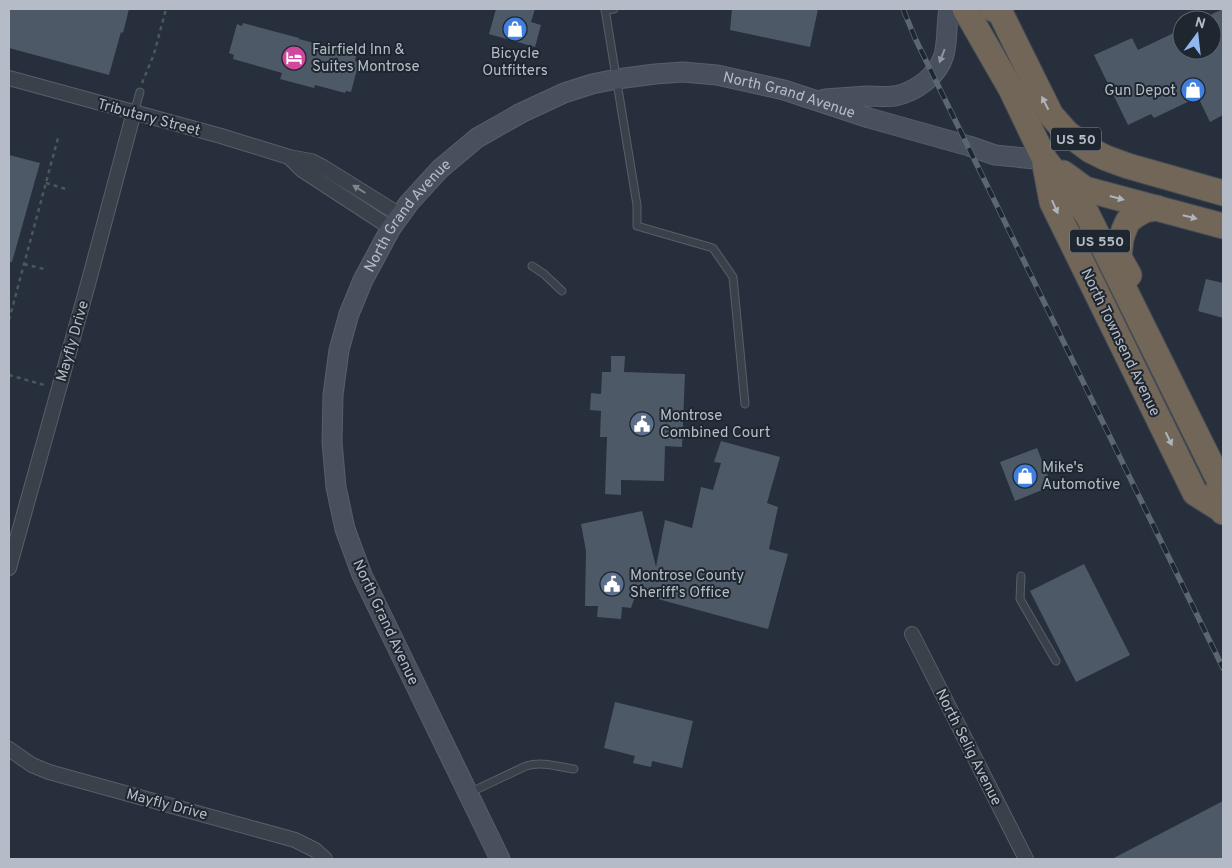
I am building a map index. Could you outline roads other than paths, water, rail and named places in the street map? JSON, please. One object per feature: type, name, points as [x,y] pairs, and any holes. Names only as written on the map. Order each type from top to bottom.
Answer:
[{"type":"highway","name":"North Townsend Avenue","points":[[965,9],[1011,89],[1045,160],[1087,214],[1219,480],[1223,510]]},
{"type":"highway","name":"US 50","points":[[993,9],[1000,12],[1051,115],[1067,133],[1090,150],[1106,158],[1223,193]]},
{"type":"highway","name":"North Townsend Avenue","points":[[1045,160],[1052,202],[1195,493],[1223,510]]},
{"type":"highway","name":"US 50","points":[[1045,160],[1115,173],[1223,198]]},
{"type":"highway","name":"US 50","points":[[1045,160],[1085,190],[1223,226]]},
{"type":"highway","points":[[1157,208],[1136,214],[1128,221],[1121,239],[1119,257],[1169,354],[1169,379]]},
{"type":"street","points":[[816,100],[894,96],[910,91],[933,75],[943,57],[948,34],[947,18],[949,9]]},
{"type":"street","name":"North Grand Avenue","points":[[500,859],[362,575],[345,529],[336,486],[332,442],[332,395],[339,350],[363,280],[409,203],[440,169],[477,138],[521,113],[592,84],[617,79],[682,72],[717,76],[784,90],[995,155],[1045,160]]},
{"type":"street","name":"Tributary Street","points":[[9,78],[221,136],[289,157],[302,170],[396,222]]},
{"type":"street","name":"Mayfly Drive","points":[[9,568],[134,112]]},
{"type":"street","name":"North Selig Avenue","points":[[912,634],[1026,859]]},
{"type":"street","name":"Mayfly Drive","points":[[9,749],[32,765],[50,772],[295,840],[315,850],[325,859]]},
{"type":"lane","points":[[614,9],[605,9],[638,205],[637,226],[713,248],[733,276],[745,404]]},
{"type":"lane","points":[[134,112],[140,92]]},
{"type":"lane","points":[[532,266],[544,274],[562,291]]},
{"type":"lane","points":[[1020,576],[1020,599],[1056,661]]},
{"type":"lane","points":[[468,793],[532,764],[574,769]]},
{"type":"railway","points":[[903,9],[915,38],[1223,668]]},
{"type":"place","name":"Bicycle Outfitters","points":[[515,29]]},
{"type":"place","name":"Fairfield Inn & Suites Montrose","points":[[294,58]]},
{"type":"place","name":"Gun Depot","points":[[1193,90]]},
{"type":"place","name":"Montrose Combined Court","points":[[642,424]]},
{"type":"place","name":"Mike's Automotive","points":[[1025,476]]},
{"type":"place","name":"Montrose County Sheriff's Office","points":[[612,584]]}]
